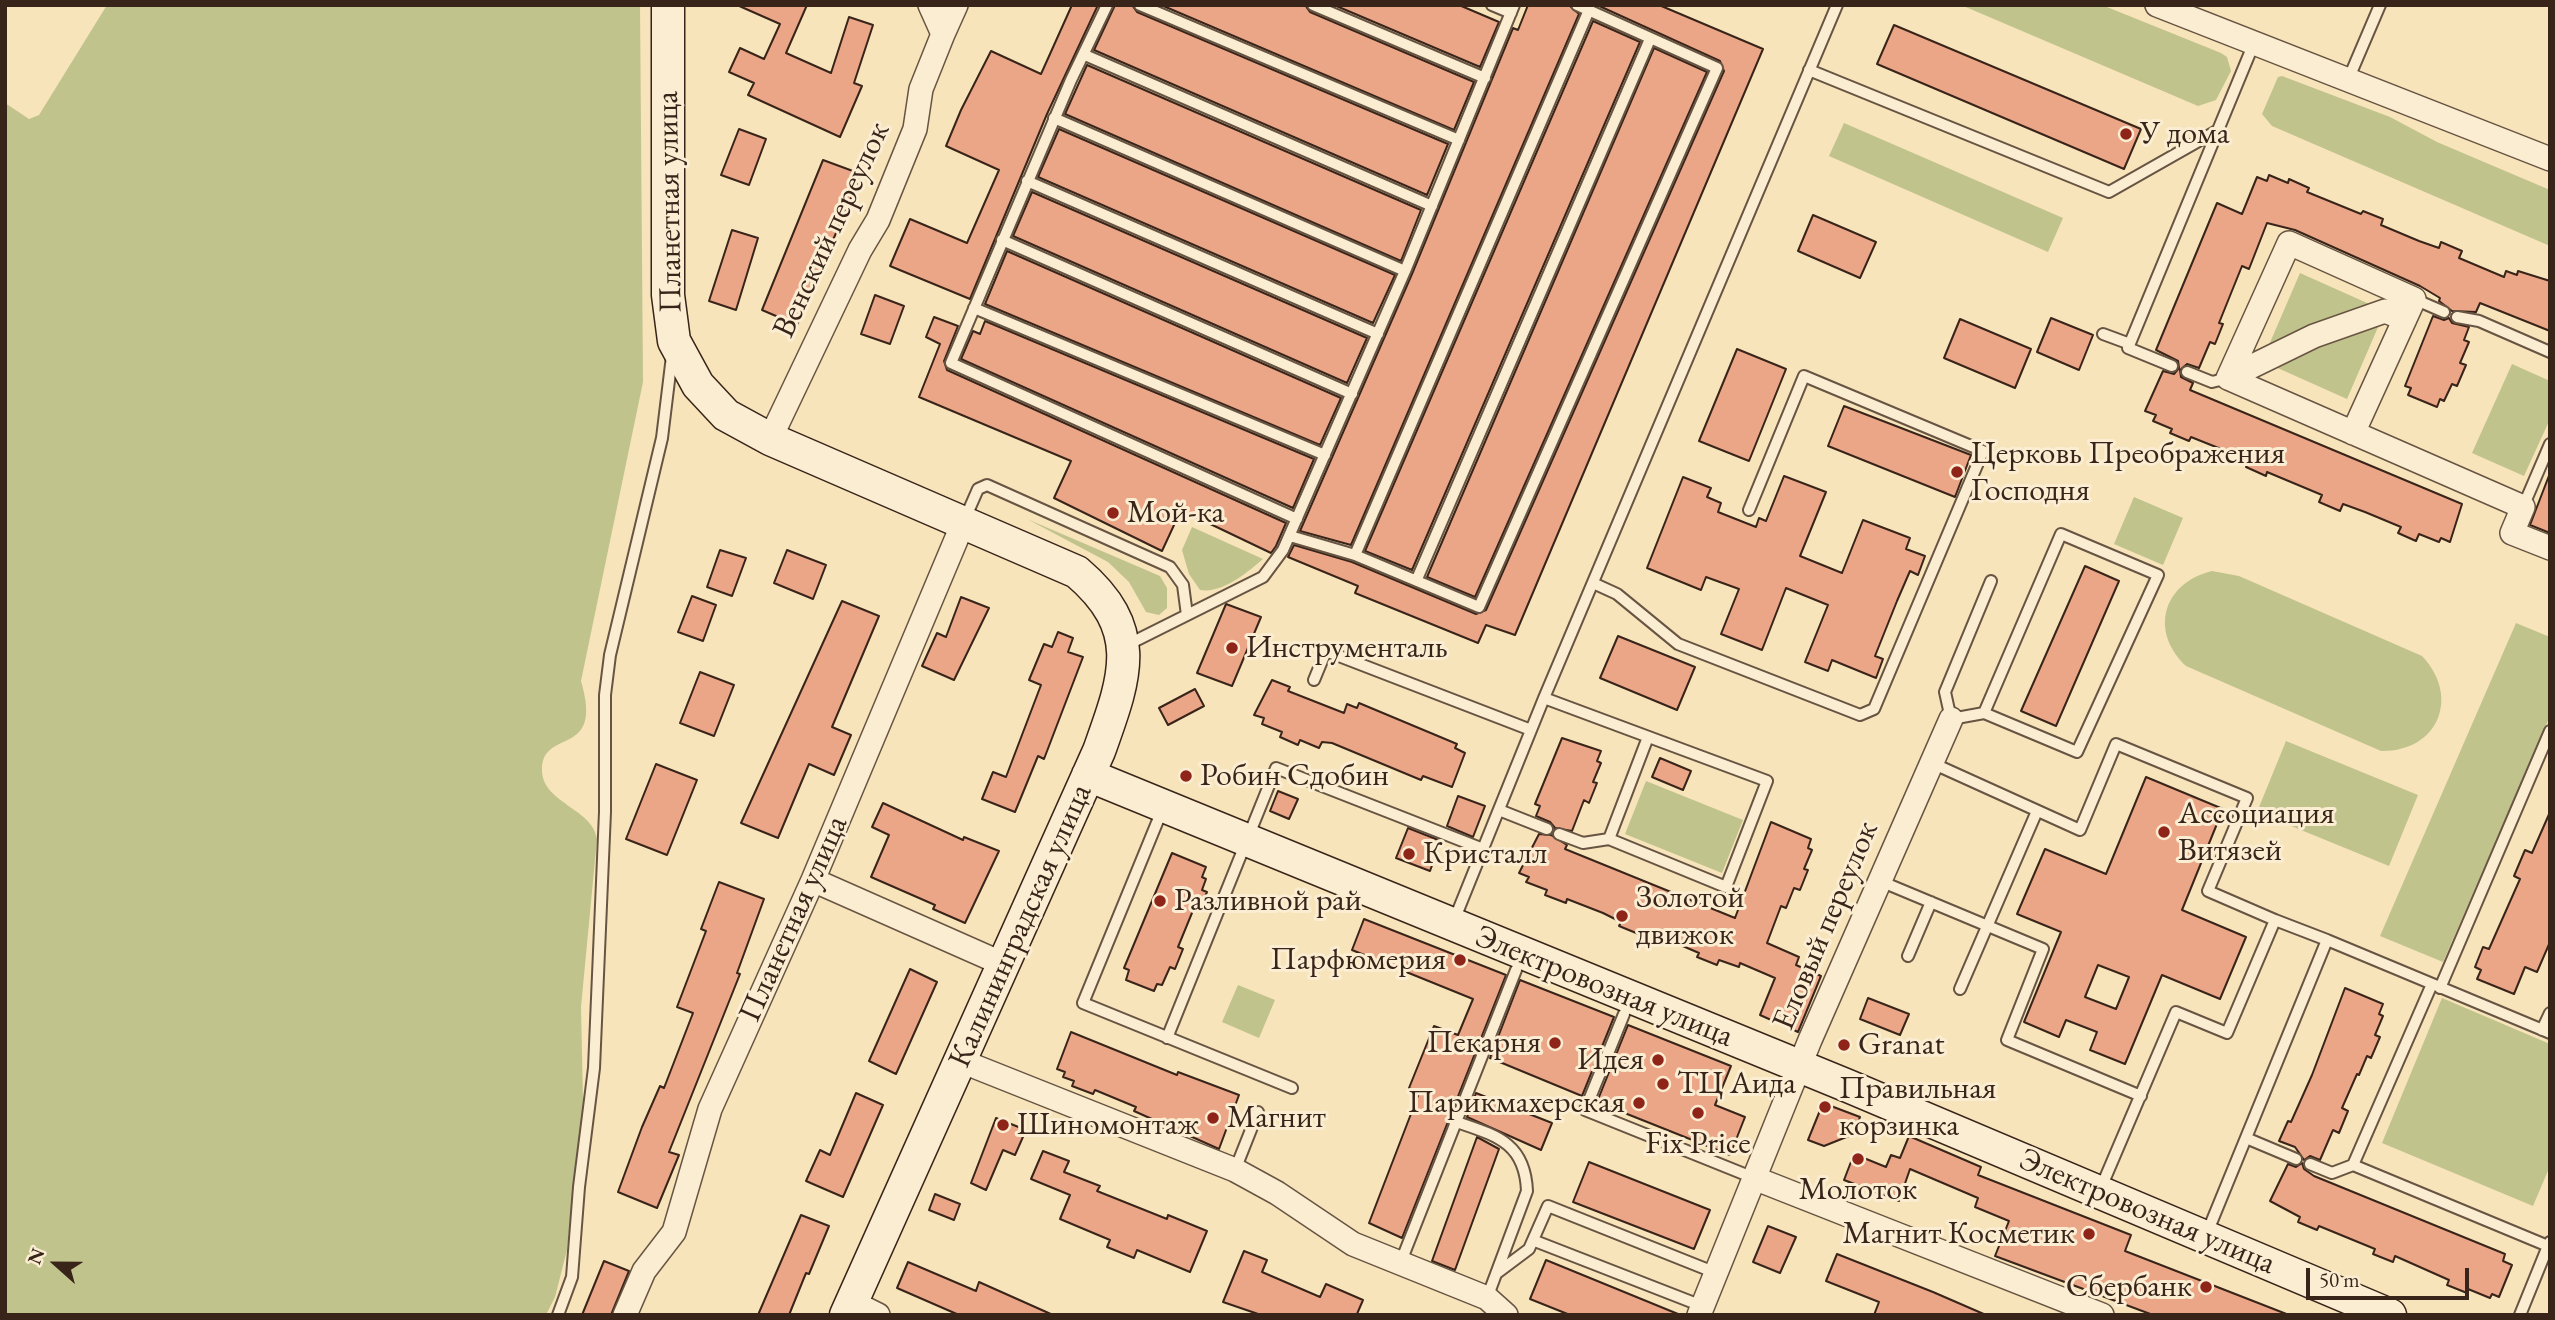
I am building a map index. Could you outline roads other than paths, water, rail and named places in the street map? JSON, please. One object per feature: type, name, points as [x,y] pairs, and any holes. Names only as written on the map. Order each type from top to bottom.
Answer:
[{"type":"main road","name":"Планетная улица","points":[[668,5],[668,295],[674,341],[698,385],[726,415],[770,439],[1046,556]]},
{"type":"main road","name":"Калининградская улица","points":[[859,1311],[961,1061],[1088,775],[1117,699],[1124,669],[1125,646],[1118,620],[1101,595],[1077,572],[1046,556]]},
{"type":"main road","name":"Электровозная улица","points":[[1088,775],[1800,1066],[2099,1193],[2206,1235],[2390,1315]]},
{"type":"street","points":[[930,5],[943,34]]},
{"type":"street","name":"Венский переулок","points":[[770,439],[860,250],[878,220],[915,129],[921,89],[956,5]]},
{"type":"street","points":[[2157,5],[2550,159]]},
{"type":"street","points":[[2228,378],[2289,243],[2410,309]]},
{"type":"street","points":[[2228,378],[2314,336],[2385,311],[2410,309]]},
{"type":"street","points":[[2353,433],[2410,309]]},
{"type":"street","points":[[2228,378],[2523,507],[2512,533],[2550,548]]},
{"type":"street","name":"Планетная улица","points":[[625,1315],[644,1271],[674,1232],[710,1109],[813,880],[964,521]]},
{"type":"street","name":"Еловый переулок","points":[[1701,1311],[1800,1066],[1951,719]]},
{"type":"street","points":[[813,880],[1003,964]]},
{"type":"street","points":[[961,1061],[1235,1170],[1277,1193],[1353,1244],[1487,1298],[1506,1315]]},
{"type":"street","points":[[1754,1178],[2102,1315]]},
{"type":"lane","points":[[1107,5],[1027,181],[951,363],[1297,519]]},
{"type":"lane","points":[[1140,5],[1459,140]]},
{"type":"lane","points":[[1313,5],[1485,78]]},
{"type":"lane","points":[[1125,646],[1263,577],[1290,536],[1405,271],[1513,9],[1492,5]]},
{"type":"lane","points":[[1290,536],[1355,555],[1479,607],[1717,68],[1577,5]]},
{"type":"lane","points":[[1452,925],[1544,698],[1837,5]]},
{"type":"lane","points":[[2348,80],[2380,5]]},
{"type":"lane","points":[[1355,555],[1589,10]]},
{"type":"lane","points":[[1417,579],[1650,38]]},
{"type":"lane","points":[[2172,366],[2128,348],[2254,43]]},
{"type":"lane","points":[[1085,55],[1432,206]]},
{"type":"lane","points":[[1809,70],[2109,192],[2220,129]]},
{"type":"lane","points":[[1055,118],[1405,271]]},
{"type":"lane","points":[[1027,181],[1378,334]]},
{"type":"lane","points":[[1002,240],[1352,394]]},
{"type":"lane","points":[[974,308],[1325,455]]},
{"type":"lane","points":[[2410,309],[2444,312]]},
{"type":"lane","points":[[2457,317],[2479,321],[2550,352]]},
{"type":"lane","points":[[2103,334],[2130,344]]},
{"type":"lane","points":[[558,1315],[572,1278],[579,1187],[593,1075],[610,655],[662,438],[674,341]]},
{"type":"lane","points":[[2187,372],[2212,382],[2228,378]]},
{"type":"lane","points":[[1593,583],[1617,594],[1678,644],[1860,715],[1874,709],[1983,451],[1804,376],[1749,510]]},
{"type":"lane","points":[[2523,507],[2550,444]]},
{"type":"lane","points":[[964,521],[978,489],[987,485],[1170,566],[1183,585],[1186,615]]},
{"type":"lane","points":[[1984,712],[2061,534],[2158,575],[2077,752],[1984,712],[1951,719],[1945,692],[1991,581]]},
{"type":"lane","points":[[1314,680],[1326,650],[1531,730]]},
{"type":"lane","points":[[1544,698],[1766,782],[1726,887],[1609,839],[1583,843],[1559,834]]},
{"type":"lane","points":[[2353,1165],[2550,731]]},
{"type":"lane","points":[[1609,839],[1648,737]]},
{"type":"lane","points":[[1932,764],[2080,830],[2116,744],[2247,798],[2208,891],[2546,1032],[2550,1013]]},
{"type":"lane","points":[[1167,1038],[1276,768],[1483,849]]},
{"type":"lane","points":[[1164,806],[1083,1003],[1292,1088]]},
{"type":"lane","points":[[1499,810],[1547,829]]},
{"type":"lane","points":[[1960,989],[2037,811]]},
{"type":"lane","points":[[1880,881],[2043,949],[2007,1040],[2141,1096]]},
{"type":"lane","points":[[1908,956],[1931,902]]},
{"type":"lane","points":[[2099,1193],[2176,1012],[2227,1033],[2275,920]]},
{"type":"lane","points":[[2206,1235],[2327,940]]},
{"type":"lane","points":[[1401,1264],[1454,1121],[1516,970]]},
{"type":"lane","points":[[1624,1014],[1585,1110],[1754,1178]]},
{"type":"lane","points":[[1235,1170],[1258,1112]]},
{"type":"lane","points":[[1454,1121],[1505,1139],[1512,1146],[1527,1179],[1527,1191],[1487,1298]]},
{"type":"lane","points":[[2246,1138],[2296,1158]]},
{"type":"lane","points":[[2310,1164],[2332,1173],[2353,1165],[2549,1244],[2519,1315]]},
{"type":"lane","points":[[1497,1273],[1523,1255],[1535,1241],[1548,1206],[1716,1273]]},
{"type":"lane","points":[[1535,1241],[1701,1311]]},
{"type":"place","name":"У дома","points":[[2126,134]]},
{"type":"place","name":"Церковь Преображения Господня","points":[[1957,472]]},
{"type":"place","name":"Мой-ка","points":[[1113,513]]},
{"type":"place","name":"Инструменталь","points":[[1232,648]]},
{"type":"place","name":"Робин Сдобин","points":[[1186,776]]},
{"type":"place","name":"Ассоциация Витязей","points":[[2164,832]]},
{"type":"place","name":"Кристалл","points":[[1409,854]]},
{"type":"place","name":"Разливной рай","points":[[1160,901]]},
{"type":"place","name":"Золотой движок","points":[[1622,916]]},
{"type":"place","name":"Парфюмерия","points":[[1460,960]]},
{"type":"place","name":"Пекарня","points":[[1555,1043]]},
{"type":"place","name":"Granat","points":[[1844,1045]]},
{"type":"place","name":"Идея","points":[[1658,1060]]},
{"type":"place","name":"ТЦ Аида","points":[[1663,1084]]},
{"type":"place","name":"Парикмахерская","points":[[1639,1103]]},
{"type":"place","name":"Правильная корзинка","points":[[1825,1107]]},
{"type":"place","name":"Fix Price","points":[[1698,1113]]},
{"type":"place","name":"Магнит","points":[[1213,1118]]},
{"type":"place","name":"Шиномонтаж","points":[[1003,1125]]},
{"type":"place","name":"Молоток","points":[[1858,1159]]},
{"type":"place","name":"Магнит Косметик","points":[[2089,1234]]},
{"type":"place","name":"Сбербанк","points":[[2206,1287]]}]
